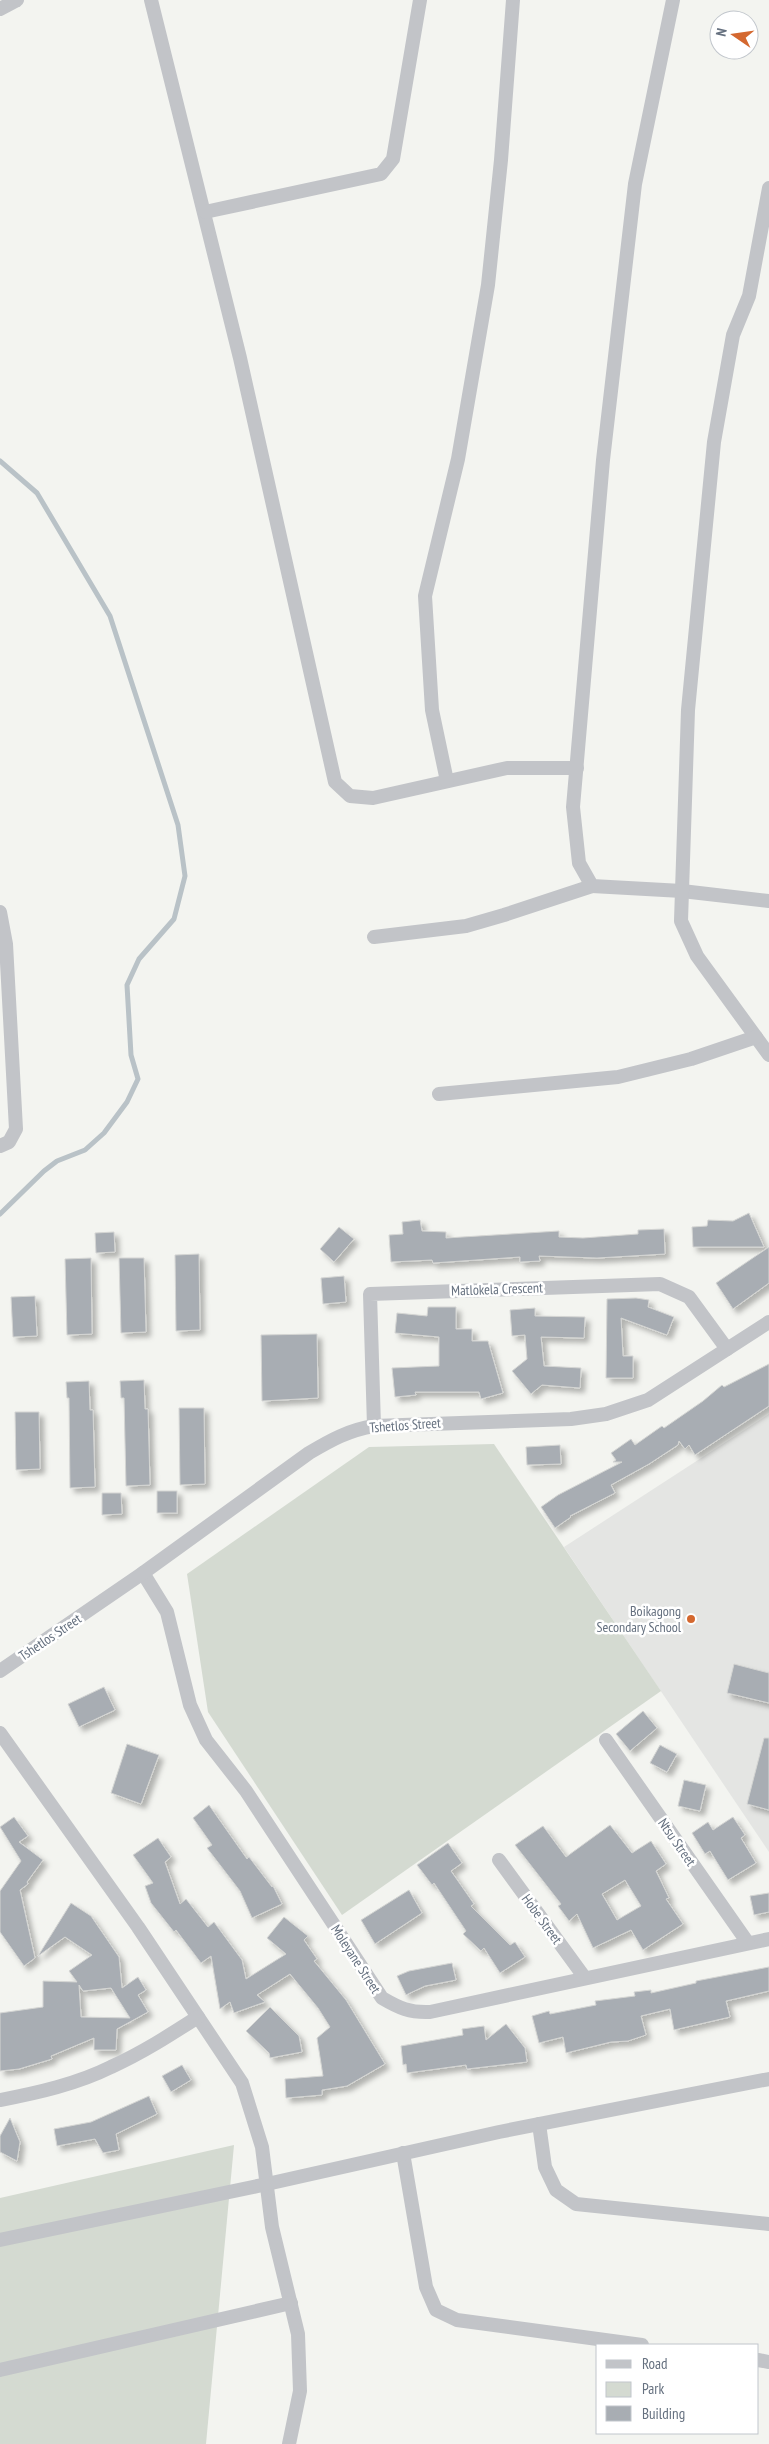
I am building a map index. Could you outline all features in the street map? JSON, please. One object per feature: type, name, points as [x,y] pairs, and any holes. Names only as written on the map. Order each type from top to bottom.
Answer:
[{"type":"street","points":[[0,8],[17,0]]},
{"type":"street","points":[[151,0],[240,358],[335,782],[350,796],[373,798],[507,768],[577,768]]},
{"type":"street","points":[[204,212],[381,174],[393,159],[420,0]]},
{"type":"street","points":[[447,781],[432,710],[425,596],[458,459],[488,285],[501,160],[513,0]]},
{"type":"street","points":[[592,886],[579,863],[573,807],[604,460],[635,184],[673,0]]},
{"type":"street","points":[[769,188],[749,296],[733,335],[714,442],[688,710],[681,921],[697,956],[769,1055]]},
{"type":"street","points":[[374,937],[466,926],[592,886],[682,891],[769,901]]},
{"type":"street","points":[[0,912],[6,944],[16,1130],[9,1142],[0,1146]]},
{"type":"street","points":[[439,1094],[618,1076],[692,1059],[756,1037]]},
{"type":"street","name":"Matlokela Crescent","points":[[374,1426],[370,1294],[660,1284],[689,1297],[728,1349]]},
{"type":"street","name":"Tshetlos Street","points":[[0,1671],[143,1573],[309,1453],[338,1436],[356,1429],[374,1426],[571,1419],[606,1414],[648,1400],[769,1322]]},
{"type":"street","name":"Moleyane Street","points":[[143,1573],[167,1612],[190,1705],[206,1740],[246,1791],[382,1998],[402,2010],[414,2013],[430,2012],[769,1938]]},
{"type":"street","points":[[0,1733],[242,2083],[262,2147],[272,2227],[298,2334],[300,2391],[289,2444]]},
{"type":"street","name":"Ntsu Street","points":[[606,1740],[748,1943]]},
{"type":"street","name":"Hobe Street","points":[[499,1860],[584,1978]]},
{"type":"street","points":[[0,2100],[70,2083],[109,2068],[151,2047],[198,2017]]},
{"type":"street","points":[[0,2240],[539,2124],[769,2079]]},
{"type":"street","points":[[539,2124],[545,2167],[556,2190],[576,2204],[769,2224]]},
{"type":"street","points":[[403,2153],[426,2287],[436,2310],[457,2320],[635,2344]]},
{"type":"street","points":[[0,2370],[291,2303]]},
{"type":"shaded area","name":"Boikagong Secondary School","points":[[769,1414],[769,1852],[564,1547]]},
{"type":"green space","points":[[494,1444],[661,1691],[342,1915],[208,1712],[187,1574],[369,1447]]},
{"type":"green space","points":[[234,2145],[206,2444],[0,2444],[0,2198]]},
{"type":"building","points":[[749,1213],[764,1247],[693,1247],[692,1227],[707,1226],[708,1220],[733,1221]]},
{"type":"building","points":[[420,1220],[422,1231],[446,1232],[446,1238],[559,1231],[559,1237],[583,1238],[638,1234],[638,1230],[664,1229],[665,1254],[597,1258],[539,1256],[540,1261],[520,1262],[520,1257],[433,1263],[432,1260],[391,1262],[389,1235],[403,1234],[402,1222]]},
{"type":"building","points":[[339,1227],[354,1239],[334,1262],[320,1249]]},
{"type":"building","points":[[114,1232],[115,1252],[96,1253],[95,1233]]},
{"type":"building","points":[[769,1247],[769,1283],[733,1309],[716,1283]]},
{"type":"building","points":[[199,1254],[200,1330],[176,1331],[175,1255]]},
{"type":"building","points":[[91,1258],[92,1334],[67,1335],[65,1259]]},
{"type":"building","points":[[119,1258],[144,1258],[146,1332],[121,1333]]},
{"type":"building","points":[[344,1276],[346,1302],[323,1304],[321,1278]]},
{"type":"building","points":[[35,1296],[37,1336],[13,1337],[11,1297]]},
{"type":"building","points":[[636,1298],[649,1300],[648,1307],[674,1317],[667,1335],[621,1318],[623,1356],[633,1356],[633,1378],[606,1378],[607,1299]]},
{"type":"building","points":[[428,1307],[456,1307],[456,1329],[472,1329],[472,1341],[488,1341],[503,1393],[481,1399],[479,1392],[415,1392],[416,1395],[395,1397],[392,1368],[439,1366],[439,1337],[395,1333],[397,1313],[427,1316]]},
{"type":"building","points":[[535,1308],[535,1316],[585,1317],[584,1338],[541,1337],[544,1366],[581,1368],[580,1388],[542,1385],[531,1394],[512,1371],[527,1359],[525,1335],[512,1336],[510,1310]]},
{"type":"building","points":[[317,1334],[318,1398],[262,1401],[261,1335]]},
{"type":"building","points":[[769,1364],[769,1406],[695,1455],[689,1445],[685,1449],[679,1441],[678,1445],[649,1464],[611,1485],[615,1493],[570,1516],[555,1528],[541,1507],[558,1495],[622,1462],[613,1462],[616,1460],[611,1453],[631,1439],[635,1445],[662,1426],[664,1428],[703,1401],[722,1385],[724,1387]]},
{"type":"building","points":[[144,1380],[145,1409],[148,1409],[150,1485],[126,1486],[124,1398],[121,1398],[120,1381]]},
{"type":"building","points":[[89,1381],[90,1410],[93,1410],[95,1487],[70,1488],[69,1398],[67,1398],[66,1382]]},
{"type":"building","points":[[179,1408],[204,1408],[205,1484],[180,1485]]},
{"type":"building","points":[[15,1412],[39,1412],[40,1469],[16,1470]]},
{"type":"building","points":[[560,1445],[561,1464],[527,1465],[526,1447]]},
{"type":"building","points":[[157,1491],[177,1491],[177,1513],[157,1513]]},
{"type":"building","points":[[102,1493],[121,1493],[122,1514],[102,1515]]},
{"type":"building","points":[[734,1664],[769,1673],[769,1703],[727,1693]]},
{"type":"building","points":[[104,1687],[115,1710],[79,1727],[68,1704]]},
{"type":"building","points":[[643,1711],[657,1728],[630,1751],[616,1734]]},
{"type":"building","points":[[764,1738],[769,1738],[769,1810],[747,1804]]},
{"type":"building","points":[[127,1744],[159,1755],[141,1804],[111,1793]]},
{"type":"building","points":[[660,1745],[677,1754],[667,1772],[650,1763]]},
{"type":"building","points":[[684,1780],[706,1785],[700,1811],[678,1806]]},
{"type":"building","points":[[209,1805],[247,1859],[249,1857],[273,1886],[282,1904],[252,1918],[240,1891],[207,1848],[212,1845],[193,1818]]},
{"type":"building","points":[[14,1817],[28,1836],[19,1842],[43,1860],[27,1882],[28,1884],[20,1890],[35,1958],[24,1966],[0,1932],[0,1891],[21,1861],[0,1827]]},
{"type":"building","points":[[733,1817],[745,1835],[741,1838],[756,1863],[728,1880],[710,1851],[705,1854],[692,1833],[708,1822],[713,1830]]},
{"type":"building","points":[[610,1825],[632,1853],[651,1841],[666,1864],[656,1871],[669,1898],[666,1899],[683,1924],[643,1950],[631,1930],[593,1948],[577,1914],[569,1921],[558,1906],[561,1904],[515,1845],[543,1826],[566,1857]],"holes":[[[625,1880],[641,1906],[617,1920],[602,1894]]]},
{"type":"building","points":[[158,1838],[171,1857],[165,1862],[180,1904],[186,1899],[208,1927],[214,1922],[242,1960],[246,1979],[286,1954],[267,1938],[284,1917],[308,1936],[304,1940],[317,1959],[314,1961],[346,2000],[385,2064],[347,2086],[322,2090],[322,2095],[286,2098],[285,2079],[323,2076],[317,2038],[330,2027],[318,2008],[290,1974],[257,1995],[265,2002],[234,2013],[230,2002],[220,2009],[211,1956],[201,1963],[176,1930],[174,1932],[151,1903],[145,1886],[153,1883],[133,1855]]},
{"type":"building","points":[[448,1843],[462,1863],[451,1871],[474,1904],[471,1906],[510,1945],[515,1942],[525,1957],[500,1973],[484,1948],[481,1951],[463,1934],[466,1931],[434,1883],[432,1885],[417,1865]]},
{"type":"building","points":[[409,1890],[422,1913],[375,1944],[361,1920]]},
{"type":"building","points":[[769,1893],[769,1912],[754,1915],[750,1896]]},
{"type":"building","points":[[71,1903],[91,1916],[119,1957],[122,1988],[138,1977],[146,1990],[138,1995],[148,2012],[117,2029],[116,2050],[94,2050],[94,2038],[51,2056],[52,2059],[19,2069],[0,2071],[0,2013],[43,2007],[43,1981],[77,1982],[69,1971],[92,1955],[65,1937],[38,1956]],"holes":[[[79,1985],[83,1991],[111,1988],[130,2018],[81,2017]]]},
{"type":"building","points":[[452,1963],[456,1980],[425,1986],[406,1995],[397,1976],[409,1971]]},
{"type":"building","points":[[769,1967],[769,1991],[726,2001],[730,2017],[674,2030],[670,2009],[641,2016],[646,2035],[628,2041],[611,2042],[566,2053],[563,2037],[539,2043],[532,2016],[549,2011],[550,2014],[596,2005],[595,2001],[635,1996],[634,1992],[651,1990],[651,1993],[696,1983],[696,1981]]},
{"type":"building","points":[[270,2007],[299,2036],[302,2052],[270,2058],[269,2053],[246,2031]]},
{"type":"building","points":[[506,2024],[525,2048],[527,2062],[467,2069],[466,2065],[407,2073],[406,2064],[403,2065],[401,2046],[463,2035],[462,2029],[484,2026],[486,2040]]},
{"type":"building","points":[[182,2065],[191,2080],[171,2092],[162,2076]]},
{"type":"building","points":[[149,2096],[157,2114],[116,2134],[119,2150],[103,2153],[95,2139],[57,2146],[54,2129],[91,2122]]},
{"type":"building","points":[[10,2118],[20,2142],[17,2161],[0,2152],[0,2136]]},
{"type":"waterway","points":[[0,461],[37,493],[110,616],[178,825],[185,876],[174,919],[139,959],[127,985],[131,1055],[138,1079],[127,1102],[104,1133],[85,1150],[57,1161],[44,1171],[0,1214]]},
{"type":"place","name":"Boikagong Secondary School","points":[[691,1619]]}]
